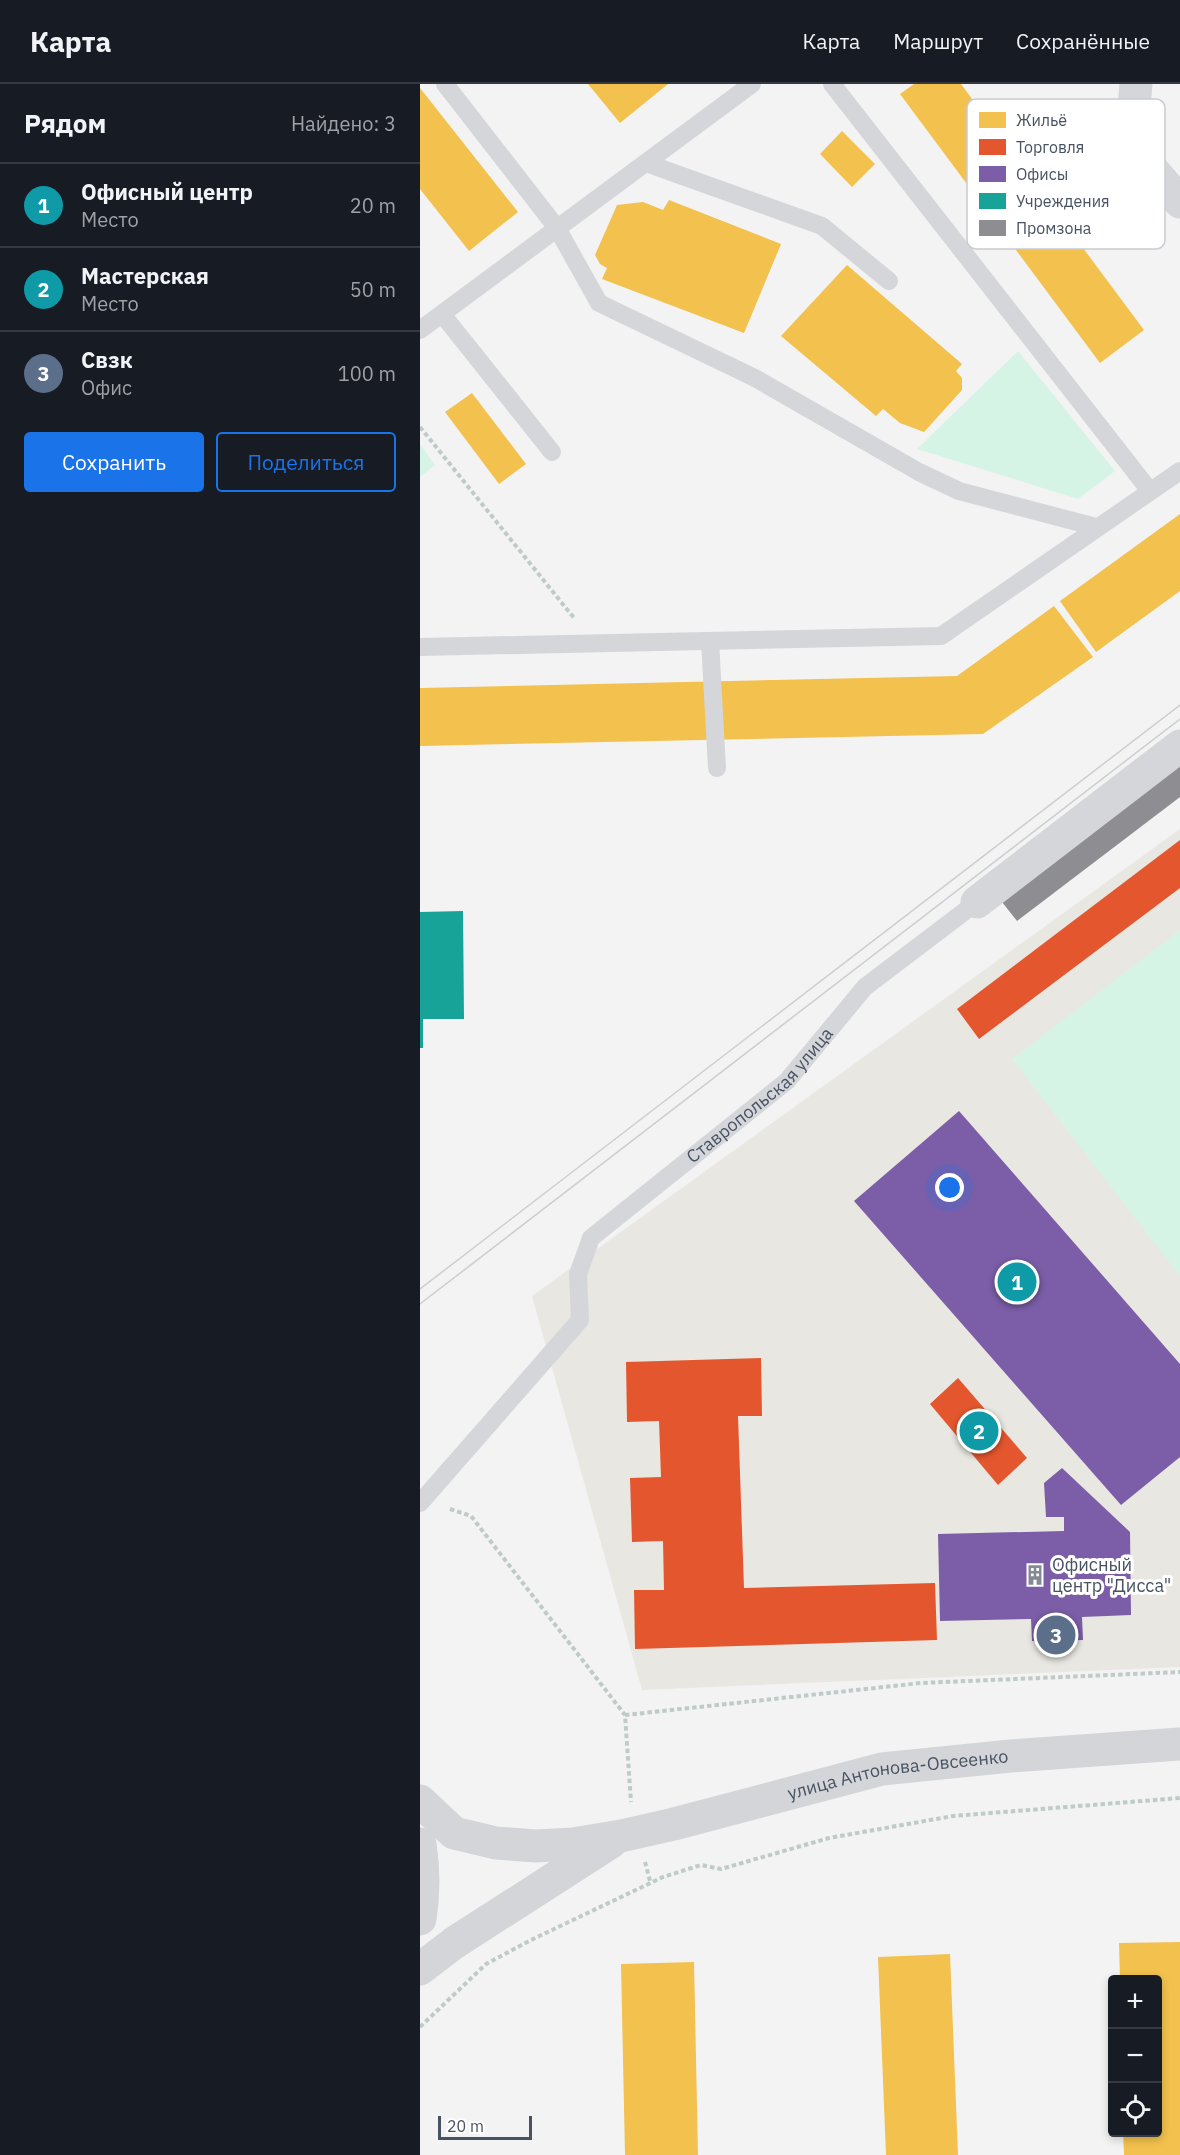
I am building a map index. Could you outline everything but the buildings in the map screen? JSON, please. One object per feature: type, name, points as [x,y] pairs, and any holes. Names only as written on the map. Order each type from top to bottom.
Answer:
[{"type":"main road","name":"улица Антонова-Овсеенко","points":[[420,1801],[454,1833],[496,1843],[536,1846],[573,1844],[629,1834],[882,1769],[1011,1756],[1180,1744]]},
{"type":"main road","name":"улица Антонова-Овсеенко","points":[[420,1968],[454,1943],[629,1834]]},
{"type":"main road","points":[[420,1844],[423,1863],[423,1895],[420,1919]]},
{"type":"street","points":[[1135,99],[1136,84]]},
{"type":"street","points":[[1165,183],[1180,200]]},
{"type":"street","name":"Ставропольская улица","points":[[977,902],[1180,746]]},
{"type":"lane","points":[[446,84],[557,228],[599,303],[755,378],[919,471],[959,490],[1096,527]]},
{"type":"lane","points":[[422,323],[442,314],[752,84]]},
{"type":"lane","points":[[832,84],[1150,491]]},
{"type":"lane","points":[[646,163],[822,226],[889,281]]},
{"type":"lane","points":[[442,314],[552,452]]},
{"type":"lane","points":[[420,647],[941,636],[1180,471]]},
{"type":"lane","points":[[710,641],[717,768]]},
{"type":"lane","name":"Ставропольская улица","points":[[422,1501],[579,1320],[578,1274],[591,1238],[788,1081],[865,987],[977,902]]},
{"type":"path","points":[[420,427],[595,644]]},
{"type":"path","points":[[422,1501],[471,1516],[625,1715],[629,1834],[650,1881]]},
{"type":"path","points":[[625,1715],[921,1683],[1180,1672]]},
{"type":"path","points":[[420,2027],[486,1965],[650,1881],[701,1865],[721,1869],[829,1838],[953,1816],[1180,1798]]},
{"type":"shaded area","points":[[1180,829],[1180,1667],[642,1690],[532,1296]]},
{"type":"green space","points":[[1018,351],[1115,471],[1078,499],[917,449]]},
{"type":"green space","points":[[420,444],[435,465],[420,477]]},
{"type":"green space","points":[[1180,930],[1180,1276],[1012,1059]]},
{"type":"tram line","points":[[420,1289],[1180,705]]},
{"type":"tram line","points":[[420,1304],[1180,719]]},
{"type":"place","name":"Офисный центр","points":[[1017,1282]]},
{"type":"place","name":"Мастерская","points":[[979,1431]]},
{"type":"place","name":"Офисный центр \"Дисса\"","points":[[1035,1575]]},
{"type":"place","name":"Свзк","points":[[1056,1635]]}]
